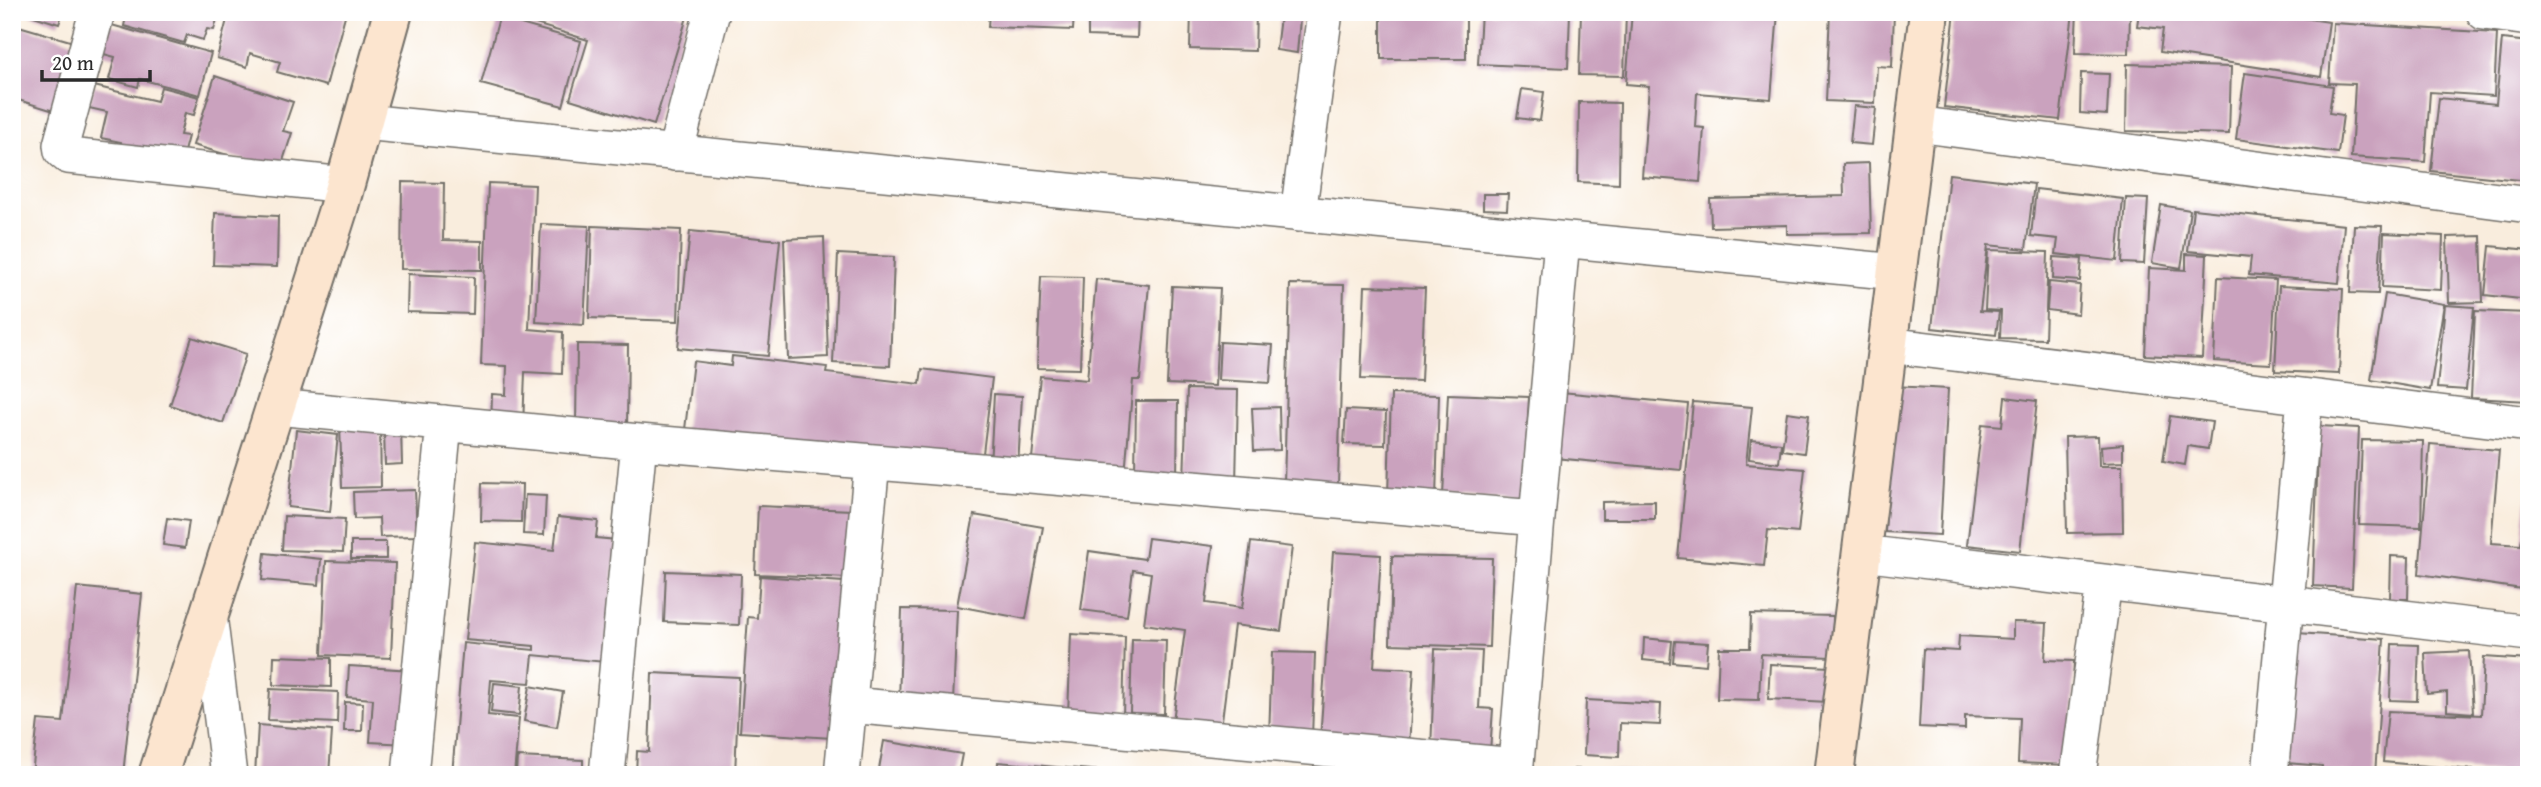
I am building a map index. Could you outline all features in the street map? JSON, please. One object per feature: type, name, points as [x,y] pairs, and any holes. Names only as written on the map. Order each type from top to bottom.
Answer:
[{"type":"street","points":[[97,12],[61,145],[62,152],[68,156],[345,185]]},
{"type":"street","points":[[158,775],[345,185],[393,12]]},
{"type":"street","points":[[675,153],[712,12]]},
{"type":"street","points":[[1298,214],[1325,12]]},
{"type":"street","points":[[1834,775],[1929,12]]},
{"type":"street","points":[[2484,12],[2529,18]]},
{"type":"street","points":[[363,122],[1897,272]]},
{"type":"street","points":[[1916,124],[2529,205]]},
{"type":"street","points":[[849,705],[1515,771],[1562,240]]},
{"type":"street","points":[[1888,345],[2529,424]]},
{"type":"street","points":[[2270,775],[2305,397]]},
{"type":"street","points":[[275,407],[639,442],[1537,518]]},
{"type":"street","points":[[410,775],[444,423]]},
{"type":"street","points":[[607,775],[639,442]]},
{"type":"street","points":[[842,775],[872,462]]},
{"type":"street","points":[[1862,553],[2529,633]]},
{"type":"street","points":[[2078,775],[2104,582]]},
{"type":"street","points":[[209,615],[229,775]]},
{"type":"building","points":[[21,12],[63,12],[59,24]]},
{"type":"building","points":[[127,12],[219,12],[214,30],[207,29],[203,40],[187,35],[184,43],[124,26]]},
{"type":"building","points":[[229,12],[346,12],[326,86],[277,72],[280,62],[250,53],[247,67],[217,58]]},
{"type":"building","points":[[673,12],[687,17],[654,125],[570,99],[588,40],[499,13]]},
{"type":"building","points":[[836,12],[889,12],[889,18],[836,15]]},
{"type":"building","points":[[949,12],[980,12],[980,15],[949,15]]},
{"type":"building","points":[[989,12],[1074,12],[1073,30],[988,27]]},
{"type":"building","points":[[1088,12],[1138,12],[1137,38],[1088,36]]},
{"type":"building","points":[[1191,12],[1256,12],[1255,51],[1190,49]]},
{"type":"building","points":[[1381,12],[1466,12],[1466,59],[1381,59]]},
{"type":"building","points":[[1481,12],[1570,12],[1568,68],[1478,64]]},
{"type":"building","points":[[1581,12],[1626,12],[1624,76],[1579,75]]},
{"type":"building","points":[[1632,12],[1778,12],[1771,99],[1697,93],[1695,127],[1704,128],[1700,182],[1642,177],[1649,86],[1626,84]]},
{"type":"building","points":[[1830,12],[1894,12],[1892,67],[1877,66],[1875,103],[1826,101]]},
{"type":"building","points":[[1955,12],[2073,12],[2060,120],[1944,107]]},
{"type":"building","points":[[2077,12],[2130,12],[2129,54],[2075,53]]},
{"type":"building","points":[[2139,12],[2265,12],[2329,22],[2321,77],[2160,52],[2163,29],[2137,26]]},
{"type":"building","points":[[1280,17],[1300,19],[1297,53],[1276,50]]},
{"type":"building","points":[[499,18],[581,41],[563,106],[481,84]]},
{"type":"building","points":[[2333,23],[2497,33],[2494,96],[2430,92],[2425,162],[2351,157],[2355,84],[2329,83]]},
{"type":"building","points":[[12,24],[77,43],[57,112],[12,98]]},
{"type":"building","points":[[108,24],[211,53],[200,95],[140,79],[138,87],[109,79],[115,57],[100,53]]},
{"type":"building","points":[[2502,39],[2529,42],[2529,181],[2431,171],[2439,98],[2496,104]]},
{"type":"building","points":[[2127,64],[2231,67],[2229,134],[2126,131]]},
{"type":"building","points":[[2081,73],[2109,74],[2107,115],[2080,113]]},
{"type":"building","points":[[2245,73],[2333,86],[2329,113],[2343,115],[2338,153],[2236,139]]},
{"type":"building","points":[[215,76],[293,102],[283,131],[292,133],[280,170],[193,145]]},
{"type":"building","points":[[94,86],[157,101],[161,87],[199,97],[194,115],[185,113],[180,135],[188,136],[182,159],[120,148],[121,142],[101,138],[107,112],[89,108]]},
{"type":"building","points":[[1522,89],[1544,92],[1540,121],[1517,118]]},
{"type":"building","points":[[1579,102],[1620,103],[1619,184],[1578,182]]},
{"type":"building","points":[[1854,106],[1876,108],[1872,145],[1850,143]]},
{"type":"building","points":[[1869,163],[1871,233],[1787,234],[1787,225],[1711,227],[1710,199],[1844,196],[1843,164]]},
{"type":"building","points":[[1949,174],[2034,184],[2026,249],[1988,245],[1980,311],[1999,312],[1996,335],[1932,328]]},
{"type":"building","points":[[402,182],[444,183],[443,240],[482,241],[482,270],[401,269]]},
{"type":"building","points":[[488,183],[535,185],[529,329],[563,332],[562,374],[525,372],[523,427],[491,426],[492,394],[506,395],[507,366],[481,365]]},
{"type":"building","points":[[2036,189],[2123,199],[2117,261],[2056,254],[2058,239],[2031,236]]},
{"type":"building","points":[[1483,194],[1508,194],[1507,210],[1483,209]]},
{"type":"building","points":[[2126,198],[2148,199],[2144,264],[2122,263]]},
{"type":"building","points":[[2161,205],[2190,210],[2181,268],[2152,263]]},
{"type":"building","points":[[2193,209],[2344,225],[2339,283],[2249,275],[2251,257],[2188,251]]},
{"type":"building","points":[[215,213],[278,216],[277,267],[213,265]]},
{"type":"building","points":[[541,224],[589,226],[584,325],[536,322]]},
{"type":"building","points":[[2354,225],[2382,226],[2378,294],[2350,293]]},
{"type":"building","points":[[592,226],[681,230],[678,321],[589,318]]},
{"type":"building","points":[[690,231],[780,240],[768,356],[678,348]]},
{"type":"building","points":[[2384,233],[2443,236],[2441,290],[2382,287]]},
{"type":"building","points":[[2481,236],[2483,302],[2449,303],[2447,237]]},
{"type":"building","points":[[824,237],[828,357],[788,359],[784,239]]},
{"type":"building","points":[[2490,246],[2529,250],[2529,300],[2485,295]]},
{"type":"building","points":[[1988,250],[2048,252],[2045,339],[2000,338],[2001,311],[1985,310]]},
{"type":"building","points":[[838,254],[894,257],[890,366],[833,363]]},
{"type":"building","points":[[2186,254],[2207,255],[2202,358],[2145,355],[2149,268],[2186,270]]},
{"type":"building","points":[[2054,257],[2082,259],[2080,281],[2053,279]]},
{"type":"building","points":[[408,274],[474,277],[473,314],[407,312]]},
{"type":"building","points":[[1041,276],[1083,277],[1080,369],[1037,368]]},
{"type":"building","points":[[2218,277],[2276,280],[2271,364],[2214,361]]},
{"type":"building","points":[[1096,279],[1149,285],[1140,380],[1133,380],[1125,475],[1031,469],[1040,376],[1087,380]]},
{"type":"building","points":[[2049,282],[2080,285],[2078,314],[2047,310]]},
{"type":"building","points":[[1290,284],[1344,285],[1338,485],[1284,483]]},
{"type":"building","points":[[1172,286],[1220,288],[1215,386],[1167,384]]},
{"type":"building","points":[[1365,286],[1425,288],[1421,381],[1361,379]]},
{"type":"building","points":[[2279,286],[2343,289],[2339,374],[2275,371]]},
{"type":"building","points":[[2385,294],[2444,304],[2430,390],[2371,380]]},
{"type":"building","points":[[2445,305],[2474,307],[2466,390],[2437,388]]},
{"type":"building","points":[[2475,311],[2529,313],[2529,401],[2471,398]]},
{"type":"building","points":[[192,337],[246,354],[223,423],[170,405]]},
{"type":"building","points":[[1220,342],[1273,345],[1270,383],[1218,380]]},
{"type":"building","points":[[577,344],[628,345],[627,428],[576,427]]},
{"type":"building","points":[[732,356],[827,367],[826,373],[920,384],[922,369],[992,378],[981,470],[684,438],[693,361],[731,366]]},
{"type":"building","points":[[1893,386],[1948,389],[1940,535],[1885,532]]},
{"type":"building","points":[[1187,389],[1238,390],[1236,484],[1184,482]]},
{"type":"building","points":[[1561,392],[1688,404],[1681,470],[1555,458]]},
{"type":"building","points":[[994,394],[1022,396],[1018,467],[990,466]]},
{"type":"building","points":[[1391,394],[1439,395],[1436,498],[1388,496]]},
{"type":"building","points":[[1448,394],[1529,397],[1523,501],[1443,496]]},
{"type":"building","points":[[2005,397],[2037,401],[2020,551],[1967,545],[1982,424],[2002,426]]},
{"type":"building","points":[[1136,401],[1178,401],[1177,477],[1135,476]]},
{"type":"building","points":[[1693,402],[1752,407],[1746,464],[1805,469],[1798,533],[1768,530],[1764,566],[1678,558]]},
{"type":"building","points":[[1279,407],[1280,450],[1254,451],[1252,408]]},
{"type":"building","points":[[1346,410],[1386,412],[1385,445],[1344,444]]},
{"type":"building","points":[[1787,412],[1809,415],[1804,453],[1782,450]]},
{"type":"building","points":[[2170,416],[2212,422],[2208,449],[2188,446],[2185,465],[2163,461]]},
{"type":"building","points":[[340,424],[380,424],[381,487],[342,488]]},
{"type":"building","points":[[2319,426],[2359,428],[2352,588],[2313,586]]},
{"type":"building","points":[[384,428],[401,428],[402,464],[385,465]]},
{"type":"building","points":[[296,430],[338,435],[330,512],[288,507]]},
{"type":"building","points":[[2098,436],[2099,466],[2122,466],[2123,532],[2067,533],[2065,437]]},
{"type":"building","points":[[1751,440],[1781,443],[1779,463],[1749,459]]},
{"type":"building","points":[[2362,440],[2423,441],[2421,527],[2359,525]]},
{"type":"building","points":[[2123,444],[2123,462],[2102,463],[2101,446]]},
{"type":"building","points":[[2430,444],[2499,450],[2491,543],[2521,545],[2529,475],[2529,590],[2419,574]]},
{"type":"building","points":[[482,483],[522,484],[521,522],[481,521]]},
{"type":"building","points":[[415,490],[417,536],[380,537],[379,518],[354,519],[353,492]]},
{"type":"building","points":[[525,495],[546,496],[544,535],[523,534]]},
{"type":"building","points":[[1655,501],[1655,519],[1602,519],[1602,502]]},
{"type":"building","points":[[758,506],[852,510],[849,578],[755,574]]},
{"type":"building","points":[[974,515],[1043,527],[1026,619],[957,606]]},
{"type":"building","points":[[284,516],[345,519],[343,552],[282,550]]},
{"type":"building","points":[[558,517],[598,521],[596,538],[617,540],[605,662],[533,655],[530,683],[491,680],[488,715],[519,718],[514,775],[452,775],[463,643],[534,650],[534,646],[465,640],[475,542],[554,550]]},
{"type":"building","points":[[167,518],[189,521],[185,548],[163,545]]},
{"type":"building","points":[[1148,538],[1213,546],[1206,603],[1242,608],[1251,542],[1292,547],[1281,631],[1234,625],[1221,728],[1173,721],[1185,630],[1144,624],[1151,573],[1133,570],[1127,616],[1081,610],[1089,551],[1145,559]]},
{"type":"building","points":[[351,542],[386,542],[386,559],[351,559]]},
{"type":"building","points":[[1333,552],[1381,555],[1374,667],[1414,669],[1409,746],[1320,740]]},
{"type":"building","points":[[265,553],[321,559],[319,585],[262,580]]},
{"type":"building","points":[[1392,556],[1492,558],[1489,647],[1390,644]]},
{"type":"building","points":[[2391,556],[2409,557],[2408,599],[2390,599]]},
{"type":"building","points":[[326,561],[395,563],[391,658],[322,655]]},
{"type":"building","points":[[666,571],[741,574],[739,625],[664,622]]},
{"type":"building","points":[[760,576],[843,582],[832,738],[740,732],[748,617],[757,618]]},
{"type":"building","points":[[77,587],[142,594],[123,775],[32,775],[38,720],[63,722]]},
{"type":"building","points":[[902,609],[957,610],[953,703],[899,702]]},
{"type":"building","points":[[1751,614],[1833,616],[1832,657],[1761,654],[1759,700],[1717,699],[1719,648],[1750,648]]},
{"type":"building","points":[[2013,622],[2047,623],[2045,660],[2074,661],[2069,765],[2018,763],[2020,718],[1965,716],[1965,729],[1919,727],[1923,649],[1958,651],[1959,636],[2013,639]]},
{"type":"building","points":[[2297,633],[2384,639],[2375,775],[2322,771],[2322,766],[2287,763]]},
{"type":"building","points":[[1071,634],[1125,637],[1123,717],[1068,715]]},
{"type":"building","points":[[1644,638],[1672,641],[1670,663],[1643,660]]},
{"type":"building","points":[[1132,639],[1166,640],[1164,714],[1130,713]]},
{"type":"building","points":[[1675,641],[1708,643],[1706,665],[1673,662]]},
{"type":"building","points":[[2392,644],[2419,645],[2417,701],[2390,700]]},
{"type":"building","points":[[1435,649],[1482,651],[1479,708],[1493,709],[1490,752],[1431,750]]},
{"type":"building","points":[[2469,651],[2473,713],[2447,711],[2447,692],[2427,694],[2425,653]]},
{"type":"building","points":[[1272,652],[1315,653],[1312,737],[1269,736]]},
{"type":"building","points":[[274,656],[331,658],[331,687],[273,685]]},
{"type":"building","points":[[2484,657],[2529,660],[2529,775],[2383,762],[2388,711],[2481,715]]},
{"type":"building","points":[[1770,664],[1830,667],[1828,702],[1768,699]]},
{"type":"building","points":[[349,666],[412,670],[407,744],[370,742],[373,699],[347,697]]},
{"type":"building","points":[[652,673],[739,677],[735,775],[636,775],[637,751],[649,752]]},
{"type":"building","points":[[494,683],[522,686],[519,715],[491,712]]},
{"type":"building","points":[[530,686],[563,692],[557,727],[524,721]]},
{"type":"building","points":[[270,689],[338,692],[337,723],[268,720]]},
{"type":"building","points":[[1586,700],[1661,704],[1660,725],[1620,723],[1619,757],[1584,755]]},
{"type":"building","points":[[345,702],[363,703],[362,731],[344,731]]},
{"type":"building","points":[[258,725],[332,731],[329,775],[255,775]]},
{"type":"building","points":[[884,741],[962,754],[958,775],[878,775]]},
{"type":"building","points":[[517,757],[583,760],[583,775],[516,775]]},
{"type":"building","points":[[998,762],[1112,772],[1111,775],[997,775]]},
{"type":"building","points":[[1574,769],[1685,773],[1685,775],[1574,775]]},
{"type":"building","points":[[1778,771],[1812,772],[1812,775],[1778,775]]}]
